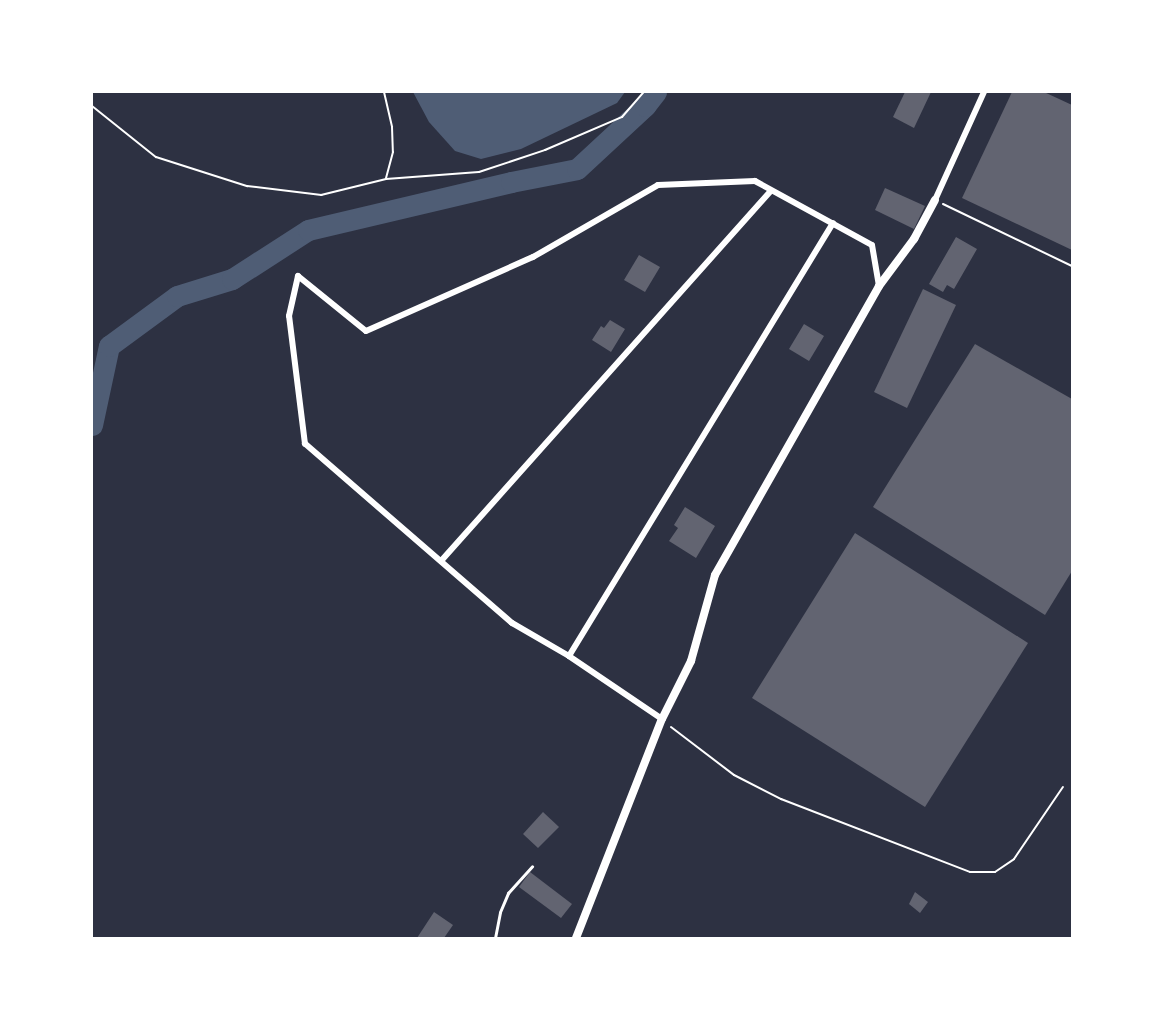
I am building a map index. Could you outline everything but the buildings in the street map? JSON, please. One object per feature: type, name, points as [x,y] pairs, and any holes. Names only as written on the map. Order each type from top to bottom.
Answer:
[{"type":"street","points":[[576,939],[662,719],[691,662],[715,575],[879,286],[914,239],[935,200],[984,92]]},
{"type":"street","points":[[662,719],[569,656],[512,623],[305,444],[289,316],[298,276],[366,331],[533,257],[658,185],[755,181],[872,245],[879,286]]},
{"type":"street","points":[[441,561],[771,191]]},
{"type":"street","points":[[569,656],[833,223]]},
{"type":"lane","points":[[495,939],[500,912],[508,893],[532,866]]},
{"type":"path","points":[[384,92],[392,127],[393,152],[386,179]]},
{"type":"path","points":[[92,106],[156,156],[247,186],[321,195],[386,179],[479,172],[545,150],[622,117],[644,92]]},
{"type":"path","points":[[935,200],[1072,266]]},
{"type":"path","points":[[662,719],[698,751],[734,775],[771,794],[969,872],[995,872],[1014,859],[1063,787]]},
{"type":"water","points":[[413,92],[625,92],[617,103],[521,149],[481,159],[455,151],[429,122]]},
{"type":"waterway","points":[[92,425],[109,346],[177,296],[232,279],[308,230],[511,182],[577,169],[645,106],[656,92]]}]
